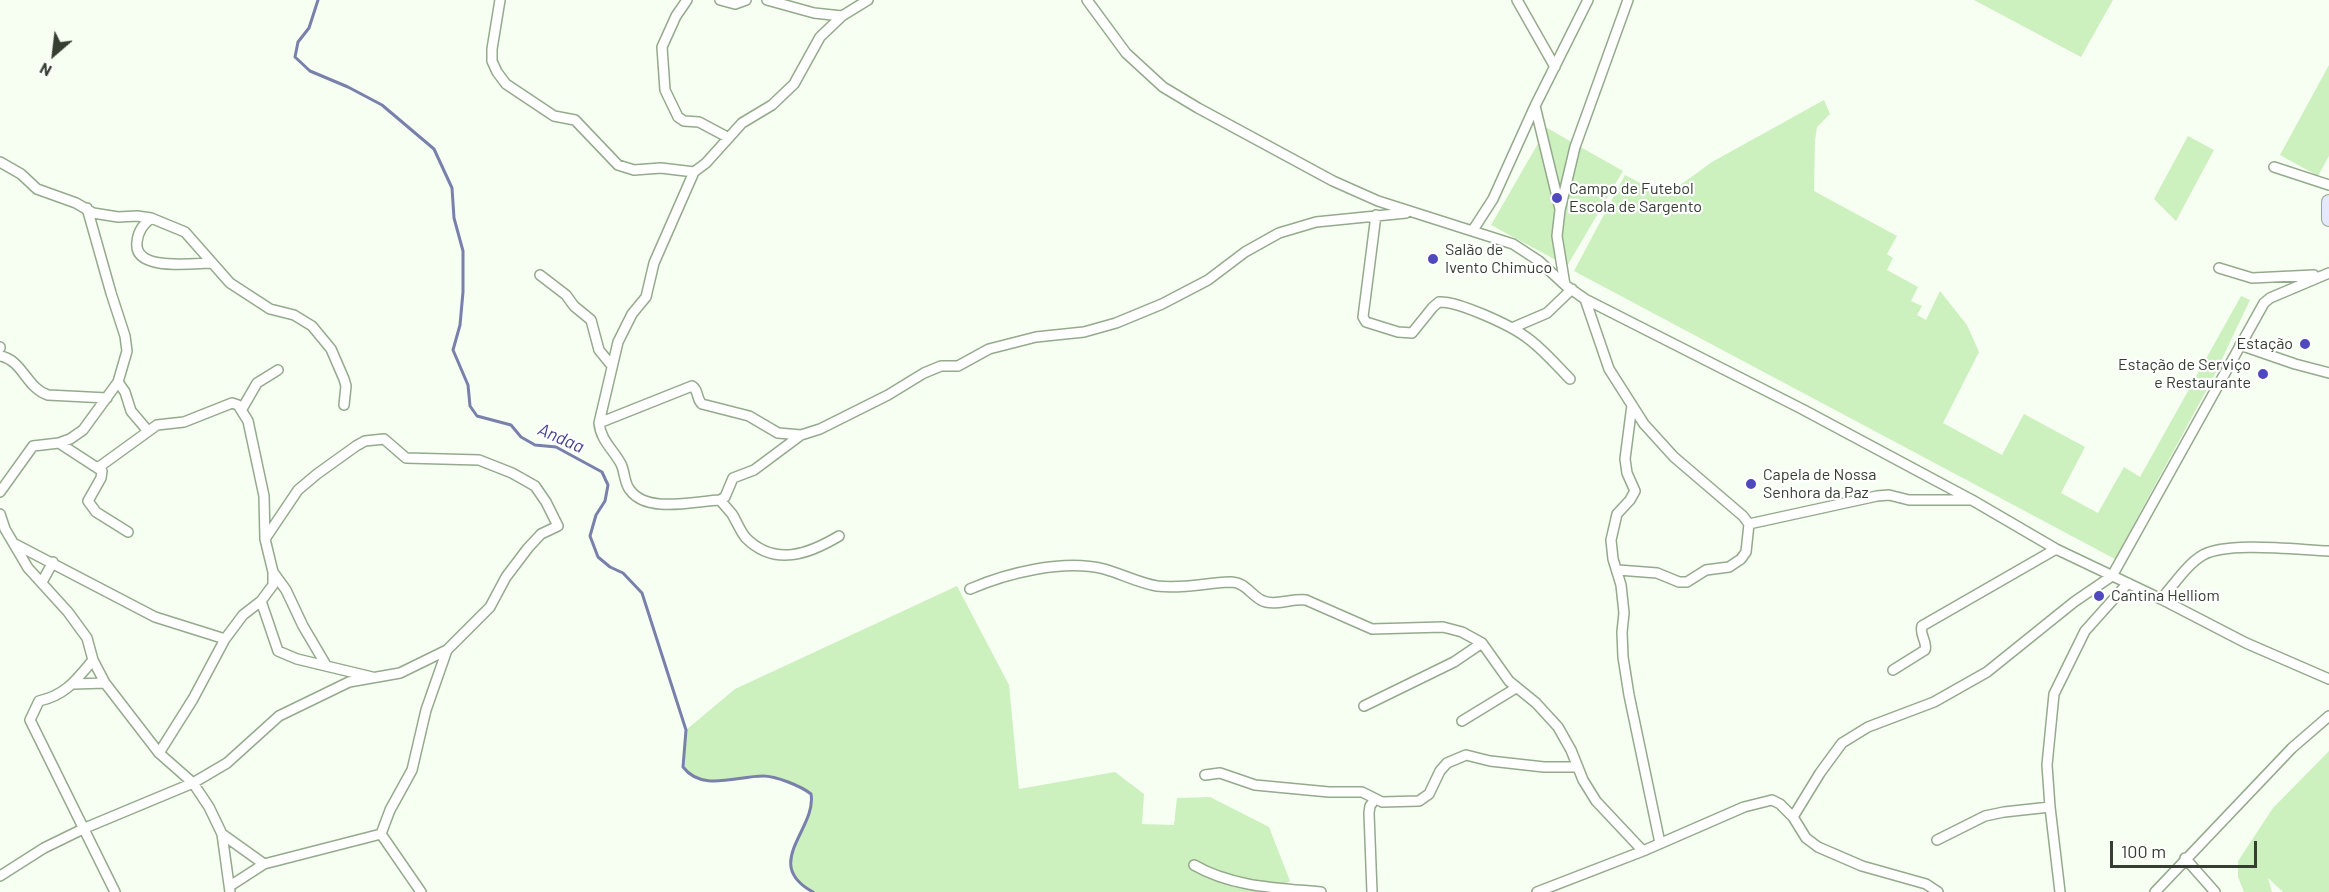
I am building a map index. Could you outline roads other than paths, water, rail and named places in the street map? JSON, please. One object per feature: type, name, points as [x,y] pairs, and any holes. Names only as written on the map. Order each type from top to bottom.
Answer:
[{"type":"main road","points":[[2329,202],[2329,219]]},
{"type":"street","points":[[500,0],[492,61],[506,84],[554,116],[575,120],[618,165],[634,170],[661,168],[694,172]]},
{"type":"street","points":[[687,0],[676,16],[662,47],[665,90],[678,117],[684,121],[699,122],[729,138]]},
{"type":"street","points":[[720,0],[738,4],[746,0]]},
{"type":"street","points":[[766,0],[814,13],[842,16]]},
{"type":"street","points":[[868,0],[842,16],[820,37],[794,84],[772,105],[742,123],[694,172],[654,263],[646,297],[624,327],[599,423],[601,436],[622,467],[628,487],[642,500],[655,505],[720,500],[724,497],[733,478],[754,470],[801,435],[820,429],[868,405],[924,373],[941,366],[958,366],[989,349],[1036,337],[1084,332],[1116,323],[1162,304],[1208,280],[1245,252],[1279,233],[1316,222],[1412,213]]},
{"type":"street","points":[[1087,0],[1126,53],[1163,87],[1333,182],[1412,213],[1473,230],[1512,244],[1539,261],[1585,299],[1803,409],[1972,500],[2056,549],[2162,599],[2246,643],[2329,679]]},
{"type":"street","points":[[1517,0],[1555,67]]},
{"type":"street","points":[[1473,230],[1493,199],[1535,106],[1588,0]]},
{"type":"street","points":[[1569,287],[1557,236],[1560,210],[1575,147],[1592,94],[1628,0]]},
{"type":"street","points":[[1535,106],[1560,210]]},
{"type":"street","points":[[0,162],[21,174],[37,189],[103,216],[151,218],[185,232],[230,283],[255,301],[276,312],[304,319],[312,326],[331,349],[344,379],[346,386],[344,405]]},
{"type":"street","points":[[2274,167],[2329,185]]},
{"type":"street","points":[[0,492],[33,446],[59,443],[83,430],[118,382],[127,351],[126,336],[111,293],[87,208]]},
{"type":"street","points":[[1376,215],[1364,317],[1366,322],[1398,332],[1412,333],[1439,302],[1457,304],[1527,337],[1570,379]]},
{"type":"street","points":[[151,218],[139,233],[136,245],[142,257],[158,264],[212,263]]},
{"type":"street","points":[[2219,268],[2252,278],[2328,273]]},
{"type":"street","points":[[1793,817],[1842,742],[1868,727],[1934,702],[1987,672],[2074,602],[2112,576],[2264,303],[2270,298],[2328,273]]},
{"type":"street","points":[[540,275],[564,293],[574,306],[591,320],[599,350],[612,366]]},
{"type":"street","points":[[1512,328],[1547,313],[1569,287]]},
{"type":"street","points":[[1585,299],[1609,369],[1644,424],[1674,457],[1743,516],[1749,524],[1746,552],[1741,559],[1729,567],[1706,570],[1687,582],[1679,582],[1657,573],[1618,570]]},
{"type":"street","points":[[2240,345],[2329,374]]},
{"type":"street","points":[[0,356],[17,364],[40,392],[48,395],[107,398]]},
{"type":"street","points":[[242,409],[257,383],[278,370]]},
{"type":"street","points":[[118,382],[128,399],[131,411],[148,431]]},
{"type":"street","points":[[599,423],[692,386],[702,404],[749,416],[778,433],[801,435]]},
{"type":"street","points":[[99,467],[157,425],[184,422],[232,403],[242,409],[248,420],[264,496],[265,539],[273,572],[273,585],[261,601],[243,615],[225,639],[193,699],[159,753]]},
{"type":"street","points":[[1632,405],[1625,459],[1635,491],[1615,520],[1611,540],[1624,613],[1622,632],[1628,686],[1636,720],[1637,741],[1660,843]]},
{"type":"street","points":[[0,876],[44,848],[85,828],[193,783],[227,763],[279,716],[349,682],[400,673],[447,650],[490,607],[506,577],[541,534],[558,526],[546,501],[534,486],[512,473],[479,460],[413,459],[401,455],[392,444],[384,439],[375,439],[356,446],[298,490],[265,539]]},
{"type":"street","points":[[59,443],[99,467],[103,474],[88,501],[96,512],[128,531]]},
{"type":"street","points":[[1749,524],[1877,496],[1889,495],[1909,500],[1972,500]]},
{"type":"street","points":[[720,500],[732,514],[746,538],[765,552],[788,556],[799,555],[821,547],[839,536]]},
{"type":"street","points":[[0,514],[5,529],[16,544],[28,568],[87,638],[93,660],[105,683],[159,753],[193,783],[209,807],[222,834],[230,889],[264,864],[381,834]]},
{"type":"street","points":[[0,532],[16,544],[154,617],[225,639]]},
{"type":"street","points":[[2162,599],[2196,560],[2205,554],[2235,548],[2329,551]]},
{"type":"street","points":[[1893,670],[1925,650],[1926,644],[1920,631],[1922,626],[2056,549]]},
{"type":"street","points":[[42,582],[52,562]]},
{"type":"street","points":[[969,590],[995,578],[1032,570],[1065,566],[1102,568],[1154,585],[1198,587],[1231,582],[1247,587],[1261,600],[1268,602],[1296,598],[1306,600],[1372,629],[1443,627],[1462,632],[1482,644],[1509,681],[1536,703],[1558,727],[1583,780],[1596,801],[1643,851]]},
{"type":"street","points":[[273,572],[326,665]]},
{"type":"street","points":[[2060,892],[2047,765],[2054,693],[2085,631],[2128,583]]},
{"type":"street","points":[[261,601],[278,651],[297,659],[375,677]]},
{"type":"street","points":[[1364,706],[1455,662],[1482,644]]},
{"type":"street","points":[[381,834],[390,810],[412,770],[426,710],[447,650]]},
{"type":"street","points":[[93,660],[74,684],[54,698],[39,701],[30,720],[85,828],[114,892]]},
{"type":"street","points":[[74,684],[105,683]]},
{"type":"street","points":[[1462,721],[1516,688]]},
{"type":"street","points":[[2155,892],[2292,748],[2329,716]]},
{"type":"street","points":[[1205,775],[1225,774],[1255,785],[1329,792],[1362,792],[1383,801],[1419,801],[1429,794],[1440,771],[1447,763],[1466,755],[1490,761],[1544,767],[1578,767]]},
{"type":"street","points":[[1372,892],[1369,813],[1370,806],[1375,799]]},
{"type":"street","points":[[1537,892],[1643,851],[1734,811],[1762,801],[1772,800],[1780,804],[1793,817],[1806,838],[1818,848],[1862,866],[1926,884],[1938,892]]},
{"type":"street","points":[[1937,840],[1985,816],[2050,807]]},
{"type":"street","points":[[222,834],[264,864]]},
{"type":"street","points":[[381,834],[421,892]]},
{"type":"street","points":[[2185,858],[2215,892]]},
{"type":"street","points":[[1194,864],[1210,874],[1232,882],[1321,892]]},
{"type":"waterway","name":"Andaa","points":[[318,0],[309,28],[298,42],[295,57],[310,71],[382,105],[434,149],[452,188],[454,218],[463,251],[460,325],[453,350],[468,385],[470,406],[477,416],[511,425],[521,437],[535,445],[556,447],[602,472],[608,485],[605,501],[596,515],[590,536],[598,557],[610,567],[623,573],[642,593],[686,730],[683,767],[691,775],[700,779],[720,781],[763,776],[795,785],[811,794],[811,807],[807,820],[791,858],[792,870],[798,881],[813,892]]},
{"type":"place","name":"Campo de Futebol Escola de Sargento","points":[[1557,198]]},
{"type":"place","name":"Salão de Ivento Chimuco","points":[[1433,259]]},
{"type":"place","name":"Estação","points":[[2305,344]]},
{"type":"place","name":"Estação de Serviço e Restaurante","points":[[2263,374]]},
{"type":"place","name":"Capela de Nossa Senhora da Paz","points":[[1751,484]]},
{"type":"place","name":"Cantina Helliom","points":[[2099,596]]}]
